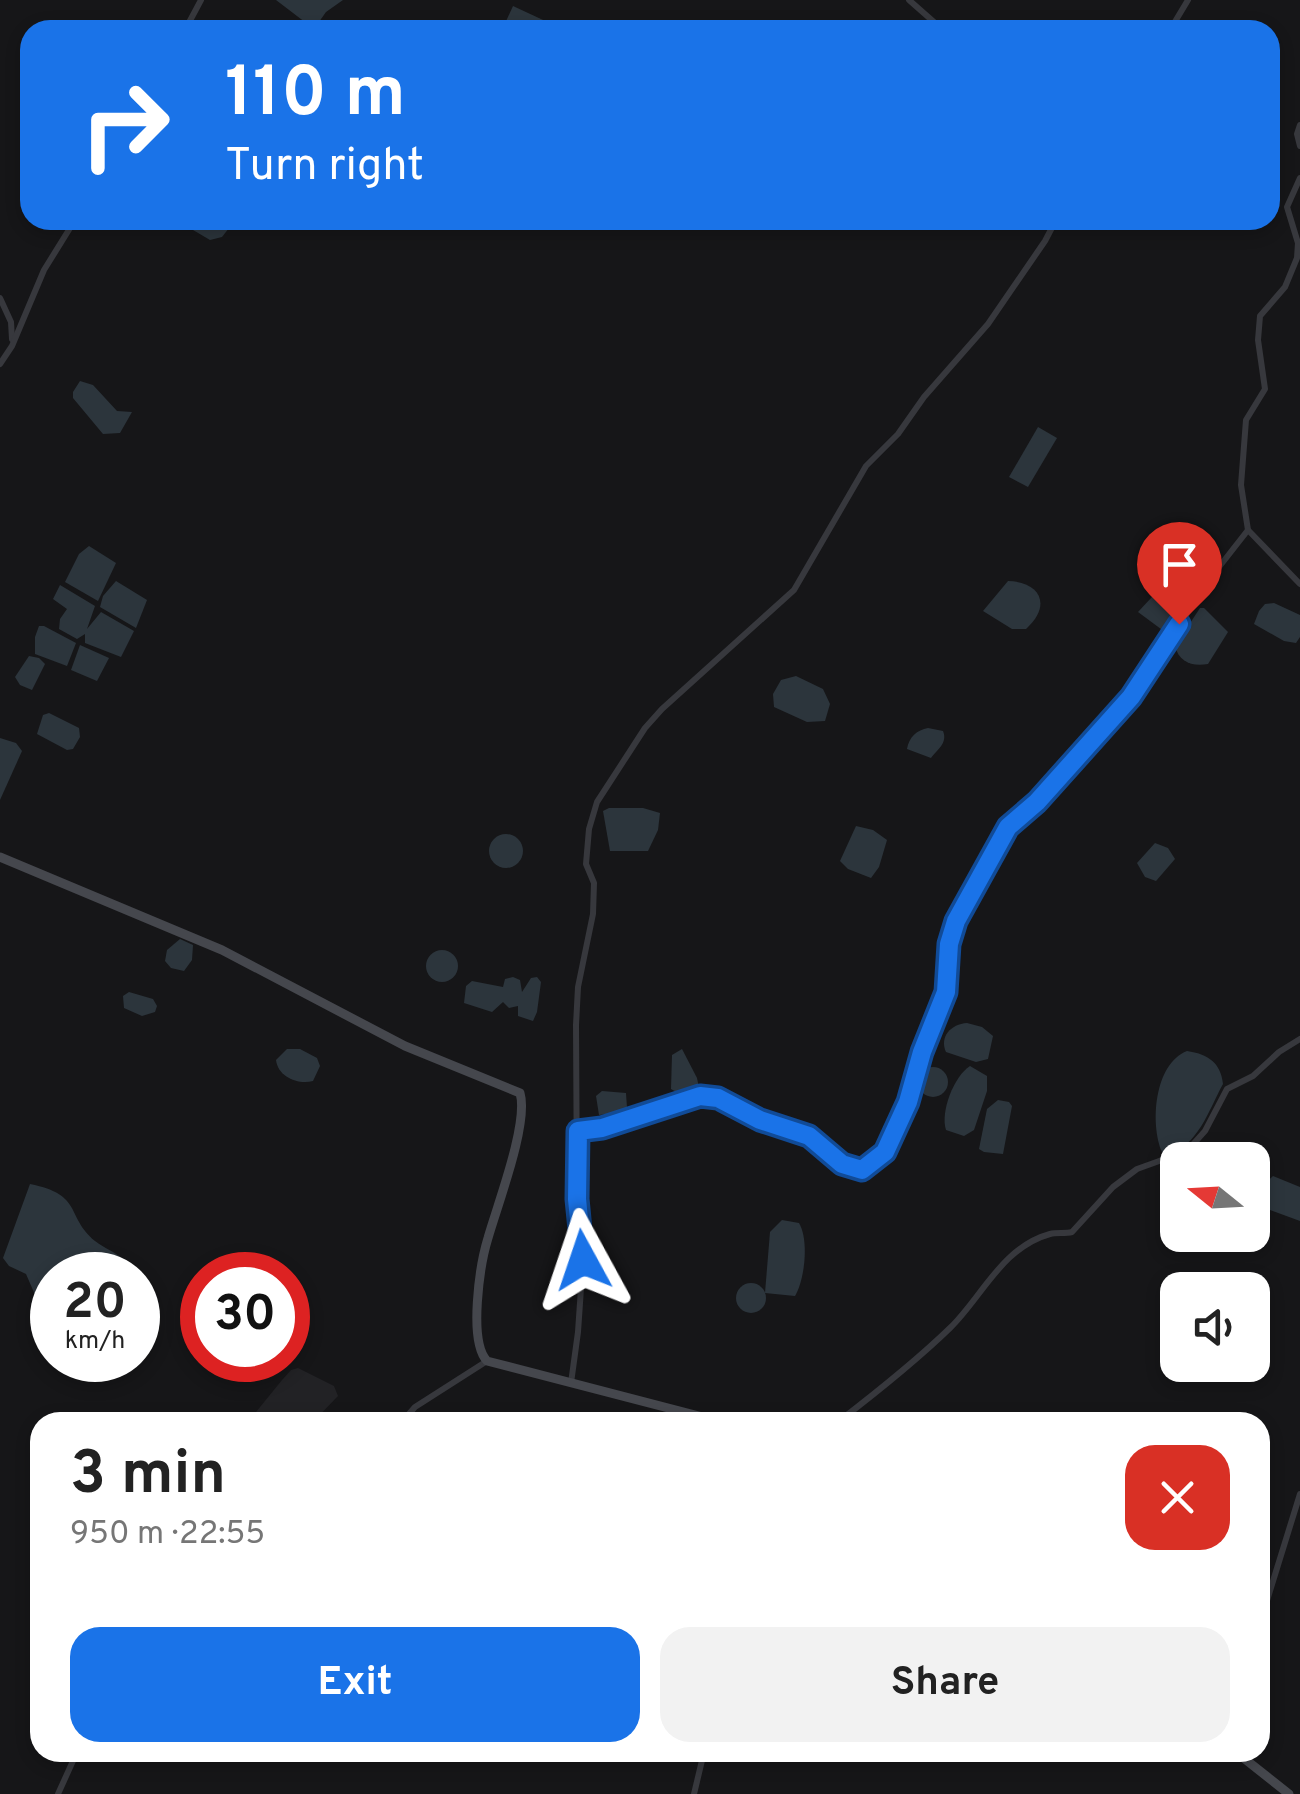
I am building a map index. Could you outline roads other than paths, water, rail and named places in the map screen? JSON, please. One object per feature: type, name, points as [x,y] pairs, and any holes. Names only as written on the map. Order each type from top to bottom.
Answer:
[{"type":"street","points":[[909,0],[932,20]]},
{"type":"street","points":[[1300,125],[1300,146]]},
{"type":"street","points":[[1300,178],[1287,207],[1298,243],[1297,258],[1284,287],[1260,316],[1258,340],[1265,389],[1246,420],[1241,485],[1248,530],[1300,584]]},
{"type":"street","points":[[0,364],[12,346],[44,270],[68,230]]},
{"type":"street","points":[[570,1382],[583,1260],[577,1199],[576,1025],[578,988],[593,914],[594,883],[586,864],[596,802],[645,728],[672,699],[794,590],[866,466],[898,434],[924,397],[988,324],[1051,230]]},
{"type":"street","points":[[0,298],[12,322],[12,346]]},
{"type":"street","points":[[578,1131],[618,1123],[689,1098],[718,1098],[760,1120],[809,1136],[842,1164],[862,1170],[873,1164],[885,1152],[908,1102],[922,1052],[946,992],[949,944],[956,921],[1008,827],[1037,802],[1131,697],[1248,530]]},
{"type":"street","points":[[0,857],[222,950],[405,1046],[520,1093],[522,1103],[514,1146],[500,1206],[487,1239],[475,1332],[478,1347],[486,1360],[684,1412]]},
{"type":"street","points":[[850,1412],[950,1328],[992,1275],[1011,1258],[1050,1234],[1072,1232],[1136,1169],[1187,1151],[1206,1130],[1227,1089],[1253,1076],[1278,1052],[1300,1039]]},
{"type":"street","points":[[410,1412],[486,1360]]},
{"type":"street","points":[[1270,1591],[1300,1494]]},
{"type":"street","points":[[58,1794],[72,1762]]},
{"type":"street","points":[[694,1794],[702,1762]]},
{"type":"street","points":[[1249,1762],[1289,1794]]}]
